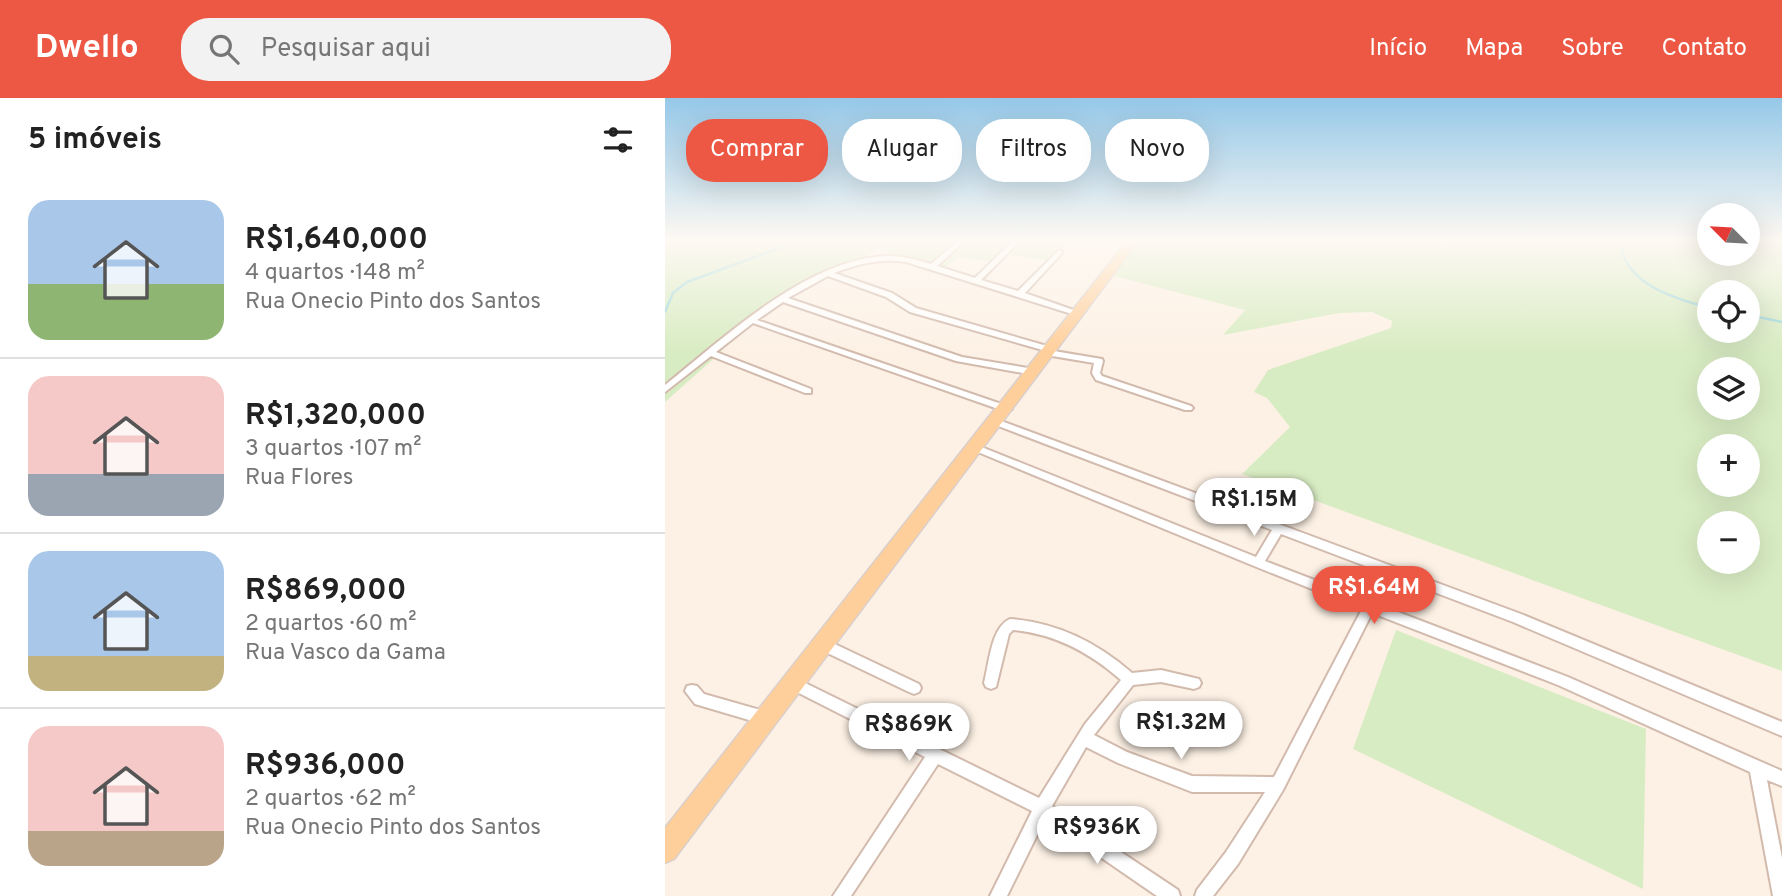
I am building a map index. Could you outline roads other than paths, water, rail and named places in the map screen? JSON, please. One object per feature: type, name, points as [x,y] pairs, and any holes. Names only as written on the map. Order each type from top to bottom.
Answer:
[{"type":"main road","points":[[665,850],[1105,277]]},
{"type":"street","points":[[665,389],[751,320],[822,277]]},
{"type":"street","points":[[837,277],[897,298],[913,310],[1050,351],[1099,361],[1096,373],[1099,378],[1188,408]]},
{"type":"street","points":[[965,277],[1078,313]]},
{"type":"street","points":[[977,281],[981,277]]},
{"type":"street","points":[[1020,294],[1036,277]]},
{"type":"street","points":[[782,299],[842,316],[882,334],[949,356],[1034,372]]},
{"type":"street","points":[[751,320],[1001,416],[1277,529],[1517,618],[1782,729]]},
{"type":"street","points":[[710,353],[808,391]]},
{"type":"street","points":[[976,448],[1258,564],[1563,681],[1782,779]]},
{"type":"street","points":[[1258,564],[1277,529]]},
{"type":"street","points":[[1203,896],[1232,858],[1278,785],[1369,607]]},
{"type":"street","points":[[991,683],[1003,631],[1010,624],[1049,629],[1070,637],[1110,661],[1130,679]]},
{"type":"street","points":[[822,643],[914,688]]},
{"type":"street","points":[[999,896],[1042,807],[1084,738],[1130,679],[1161,676],[1194,683]]},
{"type":"street","points":[[792,683],[1042,807],[1172,896]]},
{"type":"street","points":[[692,691],[700,699],[766,718]]},
{"type":"street","points":[[1084,738],[1161,774],[1192,784],[1278,785]]},
{"type":"street","points":[[841,896],[935,756]]},
{"type":"street","points":[[1757,768],[1780,872],[1781,896]]},
{"type":"waterway","points":[[665,312],[673,293],[687,282],[700,277]]},
{"type":"waterway","points":[[1639,277],[1666,294],[1697,304]]},
{"type":"waterway","points":[[1760,317],[1782,322]]}]
